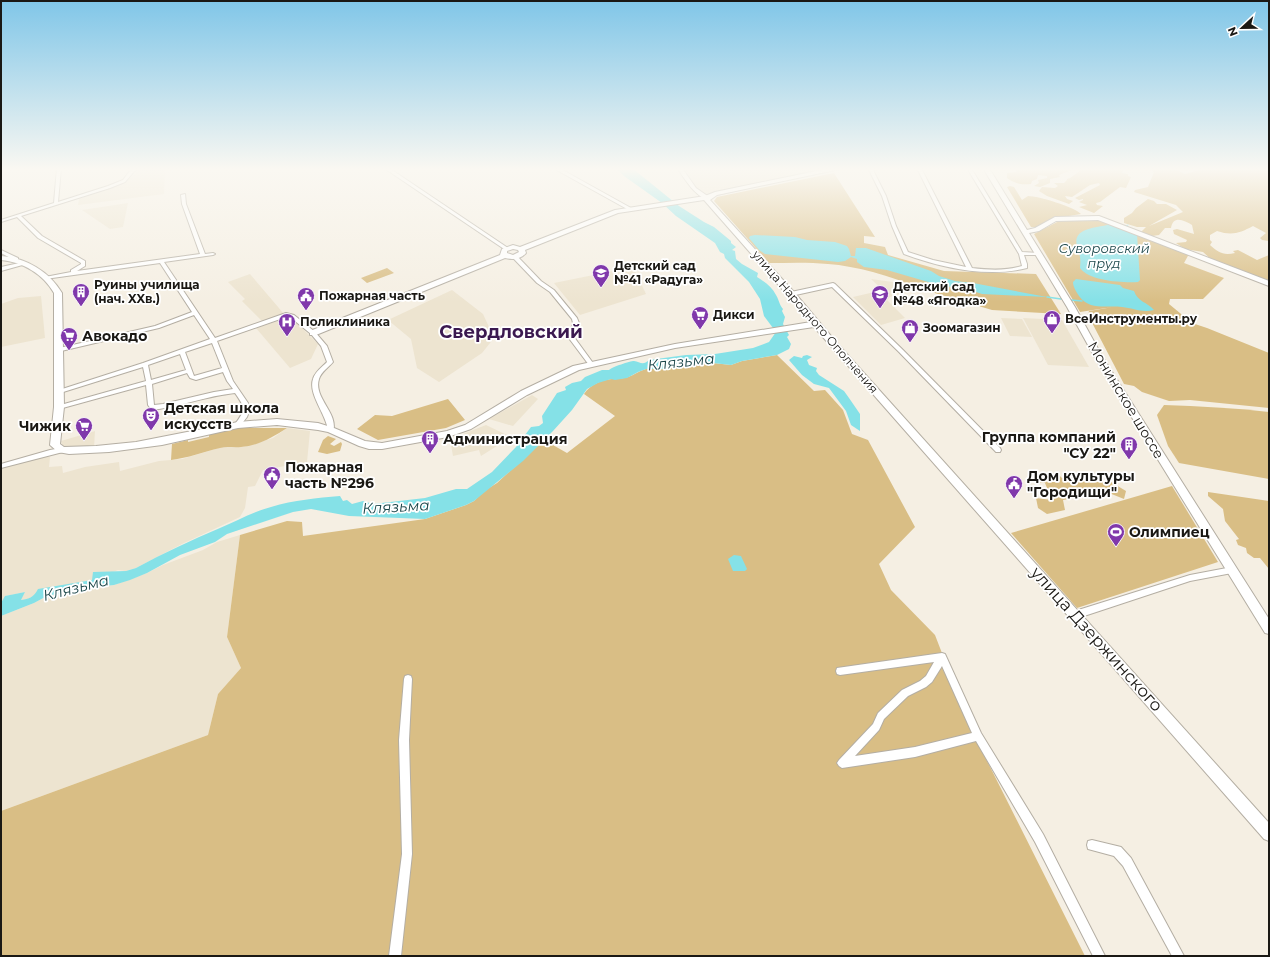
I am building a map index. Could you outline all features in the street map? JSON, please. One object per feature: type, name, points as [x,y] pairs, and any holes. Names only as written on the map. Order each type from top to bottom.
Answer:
[{"type":"street","points":[[1,222],[29,213]]},
{"type":"street","points":[[187,213],[203,255]]},
{"type":"street","points":[[449,213],[514,257],[539,282],[552,291],[575,319],[576,323],[571,337],[590,364]]},
{"type":"street","points":[[313,333],[516,247],[521,249],[615,213]]},
{"type":"street","name":"улица Народного Ополчения","points":[[718,213],[924,445]]},
{"type":"street","points":[[890,213],[906,253],[945,266],[1009,271],[1025,268],[1025,264],[1020,253],[998,213]]},
{"type":"street","points":[[942,213],[970,269]]},
{"type":"street","name":"Монинское шоссе","points":[[1014,213],[1098,356],[1269,629]]},
{"type":"street","points":[[18,216],[40,237],[83,262],[83,265],[71,273]]},
{"type":"street","points":[[1026,232],[1037,230],[1055,219],[1100,218],[1269,284]]},
{"type":"street","points":[[514,257],[523,253],[521,249]]},
{"type":"street","points":[[1,251],[47,278],[55,286],[58,293],[58,407],[55,446],[61,450]]},
{"type":"street","points":[[1020,253],[1039,254]]},
{"type":"street","points":[[47,278],[71,273],[213,254]]},
{"type":"street","points":[[1,258],[20,261]]},
{"type":"street","points":[[1,269],[20,261]]},
{"type":"street","points":[[162,262],[214,341],[230,381],[247,409],[244,417],[238,424]]},
{"type":"street","points":[[791,294],[833,285],[901,351],[998,450]]},
{"type":"street","points":[[57,350],[157,326],[195,313]]},
{"type":"street","points":[[58,392],[182,352],[286,315],[292,316],[313,333],[324,346],[330,362],[316,379],[316,386],[331,421],[331,430]]},
{"type":"street","points":[[1,466],[61,450],[82,451],[156,442],[238,424],[295,423],[313,425],[331,430],[355,442],[372,448],[448,434],[468,427],[524,393],[576,368],[590,364],[675,346],[816,324]]},
{"type":"street","points":[[182,352],[192,377],[196,378],[226,369]]},
{"type":"street","points":[[145,364],[153,408],[163,407],[216,392],[236,391]]},
{"type":"street","points":[[58,407],[189,371]]},
{"type":"street","name":"улица Дзержинского","points":[[924,445],[1269,834]]},
{"type":"street","points":[[1075,615],[1190,578],[1232,570]]},
{"type":"street","points":[[840,671],[942,657]]},
{"type":"street","points":[[942,657],[929,679],[923,684],[905,693],[881,716],[876,727],[842,763],[915,752],[978,736]]},
{"type":"street","points":[[942,657],[978,736],[1039,838],[1099,956]]},
{"type":"street","points":[[394,956],[408,854],[404,762],[408,679]]},
{"type":"street","points":[[1092,845],[1117,851],[1127,862],[1178,956]]},
{"type":"shaded area","points":[[86,213],[126,213],[123,227],[110,229]]},
{"type":"shaded area","points":[[724,213],[859,213],[875,237],[864,236],[864,243],[885,247],[888,255],[944,271],[1036,274],[1061,314],[992,310],[918,288],[862,269],[813,263],[769,263]]},
{"type":"shaded area","points":[[1022,213],[1079,213],[1081,214],[1051,219],[1037,227],[1031,227]]},
{"type":"shaded area","points":[[1132,213],[1172,213],[1149,226],[1181,213],[1269,213],[1269,241],[1262,240],[1260,238],[1266,233],[1253,226],[1236,233],[1217,231],[1210,235],[1210,240],[1212,242],[1210,245],[1221,253],[1231,254],[1235,253],[1233,251],[1238,250],[1257,260],[1269,255],[1269,282],[1213,261],[1203,252],[1185,249],[1176,243],[1186,242],[1187,240],[1174,234],[1173,230],[1177,229],[1194,234],[1192,225],[1186,222],[1176,220],[1172,224],[1171,228],[1165,228],[1159,235],[1152,236],[1141,232],[1146,227],[1137,227],[1124,223],[1124,218]]},
{"type":"shaded area","points":[[1089,219],[1103,220],[1189,254],[1184,263],[1224,278],[1203,299],[1170,299],[1169,304],[1192,323],[1269,353],[1269,408],[1190,400],[1169,401],[1142,392],[1134,386],[1124,384],[1088,315],[1089,311],[1113,307],[1080,312],[1034,234],[1059,221]]},
{"type":"shaded area","name":"Детский сад №41 «Радуга»","points":[[633,267],[646,294],[580,315],[554,283]]},
{"type":"shaded area","points":[[387,268],[394,273],[367,283],[361,278]]},
{"type":"shaded area","points":[[250,274],[284,314],[263,322],[242,301],[245,299],[228,282]]},
{"type":"shaded area","name":"Детский сад №48 «Ягодка»","points":[[871,279],[908,286],[914,291],[890,297],[887,300],[905,318],[881,325],[853,297],[883,290]]},
{"type":"shaded area","points":[[452,290],[483,314],[494,338],[482,353],[439,382],[417,368],[411,339],[388,320]]},
{"type":"shaded area","points":[[41,296],[45,338],[1,347],[1,304],[18,298]]},
{"type":"shaded area","name":"Поликлиника","points":[[291,317],[318,344],[311,359],[290,368],[256,328]]},
{"type":"shaded area","points":[[1001,318],[1022,319],[1032,337],[1010,336]]},
{"type":"shaded area","points":[[1023,318],[1062,320],[1089,367],[1048,365]]},
{"type":"shaded area","points":[[777,355],[814,391],[825,390],[843,410],[852,434],[868,440],[915,527],[879,564],[891,590],[935,635],[972,731],[1085,956],[1,956],[1,811],[208,735],[218,694],[241,668],[227,637],[240,535],[287,521],[302,522],[303,536],[425,519],[474,501],[484,491],[497,483],[544,440],[567,453],[615,416],[584,394],[589,388],[600,382],[626,378],[646,369],[713,363],[731,365],[742,361]]},
{"type":"shaded area","points":[[532,395],[538,399],[513,426],[489,419]]},
{"type":"shaded area","points":[[448,399],[465,420],[446,428],[378,440],[357,429],[375,415],[392,416]]},
{"type":"shaded area","points":[[1164,405],[1216,407],[1269,412],[1269,479],[1179,463],[1168,446],[1157,415]]},
{"type":"shaded area","points":[[486,425],[511,437],[481,456],[479,450],[453,456],[450,439]]},
{"type":"shaded area","points":[[239,428],[287,428],[271,438],[253,445],[223,447],[171,460],[172,444],[209,437],[209,434]]},
{"type":"shaded area","points":[[287,428],[310,431],[307,462],[263,470],[255,486],[248,487],[245,508],[240,517],[182,544],[136,568],[126,571],[118,570],[92,580],[63,586],[35,595],[28,599],[20,600],[25,592],[6,596],[1,603],[1,468],[41,456],[50,457],[49,467],[62,466],[63,473],[85,467],[119,462],[120,471],[159,461],[182,459],[222,447],[243,447],[273,438]]},
{"type":"shaded area","points":[[95,431],[94,448],[63,448],[61,441]]},
{"type":"shaded area","points":[[328,436],[336,439],[330,444],[334,446],[341,442],[342,444],[340,451],[327,454],[318,452],[323,440]]},
{"type":"shaded area","points":[[1041,472],[1059,475],[1062,478],[1086,476],[1098,482],[1111,482],[1126,491],[1124,499],[1109,493],[1063,500],[1065,510],[1047,514],[1038,508],[1036,498],[1052,500],[1045,483],[1032,482],[1030,477],[1039,479]]},
{"type":"shaded area","name":"Олимпиец","points":[[1172,486],[1218,562],[1077,608],[1011,533]]},
{"type":"shaded area","points":[[1208,492],[1269,501],[1269,569],[1260,558],[1254,558],[1247,553],[1246,548],[1238,545],[1236,540],[1239,539],[1225,521],[1223,509],[1208,496]]},
{"type":"shaded area","points":[[240,535],[227,637],[241,668],[218,694],[208,735],[1,811],[1,616],[34,603],[47,596],[88,588],[114,585],[203,550],[217,542]]},
{"type":"water","name":"Клязьма","points":[[672,213],[689,213],[714,227],[731,241],[731,243],[736,247],[732,250],[735,251],[736,259],[758,273],[757,277],[770,287],[777,297],[785,317],[783,324],[789,335],[787,337],[791,344],[789,349],[777,355],[742,361],[731,365],[713,363],[690,364],[665,369],[646,369],[627,378],[615,380],[611,379],[598,383],[587,389],[572,410],[523,461],[474,501],[425,519],[349,516],[311,509],[293,512],[227,534],[215,542],[180,555],[147,573],[130,580],[114,585],[88,588],[47,596],[34,603],[1,616],[1,603],[5,596],[25,592],[21,600],[24,600],[33,596],[38,589],[92,580],[93,572],[126,571],[136,568],[178,547],[264,509],[288,503],[340,496],[343,501],[347,500],[352,504],[363,501],[373,504],[425,498],[456,489],[467,489],[492,472],[516,447],[531,427],[539,426],[543,423],[542,416],[557,393],[566,390],[565,387],[572,383],[581,381],[585,377],[602,370],[609,370],[632,361],[643,363],[649,360],[686,355],[715,354],[753,348],[769,342],[776,332],[764,316],[760,299],[749,282],[725,258],[724,254],[720,252],[715,243]]},
{"type":"water","name":"Суворовский пруд","points":[[1112,225],[1137,234],[1140,280],[1138,282],[1124,282],[1098,278],[1091,276],[1080,268],[1080,259],[1076,240],[1078,236],[1081,232],[1091,228]]},
{"type":"water","points":[[750,236],[795,237],[807,240],[835,242],[847,246],[851,256],[855,256],[856,248],[866,248],[955,281],[1047,297],[982,294],[935,284],[887,270],[864,267],[857,262],[857,259],[851,257],[845,261],[838,262],[765,254],[759,250],[749,238]]},
{"type":"water","name":"Суворовский пруд","points":[[1076,279],[1120,285],[1123,288],[1134,291],[1140,300],[1154,310],[1142,311],[1122,307],[1093,306],[1083,301],[1079,296],[1073,282]]},
{"type":"water","points":[[807,355],[812,357],[807,360],[809,365],[817,368],[816,371],[819,375],[844,391],[849,398],[860,414],[860,431],[851,425],[846,411],[829,388],[814,384],[802,375],[789,360],[794,356],[802,358],[803,356]]},
{"type":"water","points":[[734,555],[741,556],[747,569],[745,571],[733,571],[728,559]]},
{"type":"waterway","points":[[1124,227],[1128,225]]},
{"type":"waterway","points":[[1047,297],[1061,299]]},
{"type":"waterway","points":[[1071,300],[1082,301]]},
{"type":"place","name":"Детский сад №41 «Радуга»","points":[[601,288]]},
{"type":"place","name":"Руины училища (нач. XXв.)","points":[[81,307]]},
{"type":"place","name":"Детский сад №48 «Ягодка»","points":[[880,309]]},
{"type":"place","name":"Пожарная часть","points":[[306,311]]},
{"type":"place","name":"Дикси","points":[[700,330]]},
{"type":"place","name":"ВсеИнструменты.ру","points":[[1052,334]]},
{"type":"place","name":"Поликлиника","points":[[287,337]]},
{"type":"place","name":"Зоомагазин","points":[[910,343]]},
{"type":"place","name":"Авокадо","points":[[69,351]]},
{"type":"place","name":"Детская школа искусств","points":[[151,431]]},
{"type":"place","name":"Чижик","points":[[84,441]]},
{"type":"place","name":"Администрация","points":[[430,454]]},
{"type":"place","name":"Группа компаний \"СУ 22\"","points":[[1129,460]]},
{"type":"place","name":"Пожарная часть №296","points":[[272,490]]},
{"type":"place","name":"Дом культуры \"Городищи\"","points":[[1014,499]]},
{"type":"place","name":"Олимпиец","points":[[1116,547]]},
{"type":"district","name":"Свердловский","points":[[511,332]]}]
